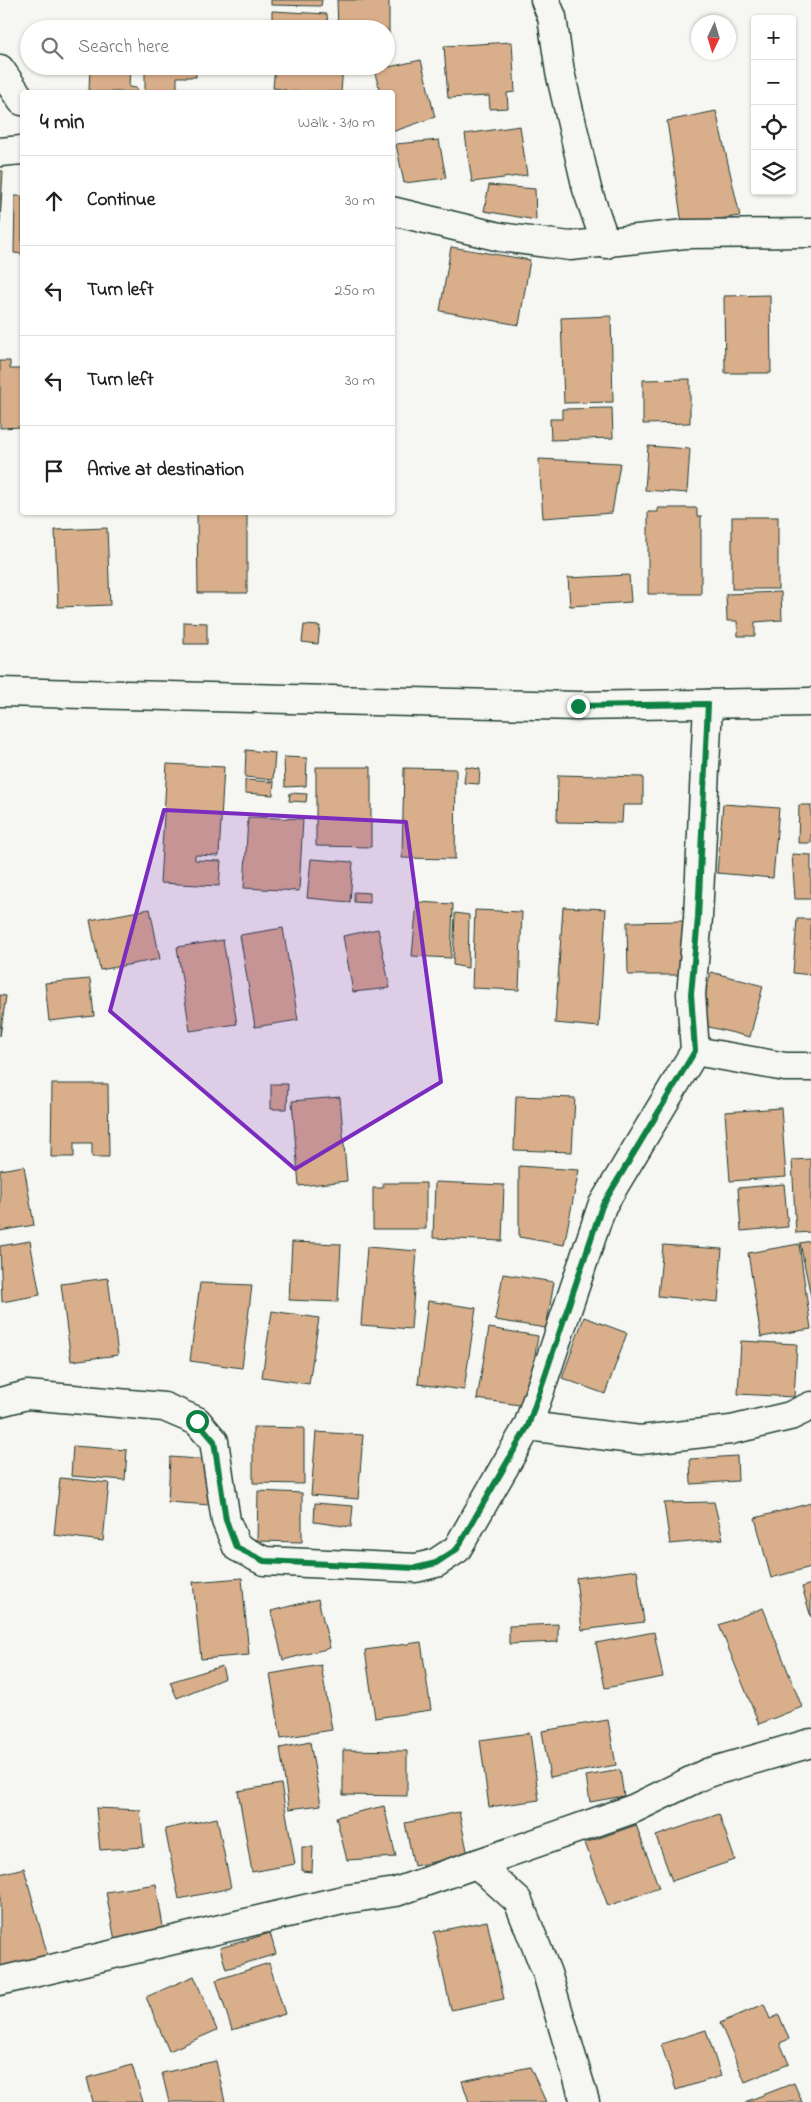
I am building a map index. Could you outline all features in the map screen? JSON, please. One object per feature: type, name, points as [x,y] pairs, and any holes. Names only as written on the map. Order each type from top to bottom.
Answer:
[{"type":"street","points":[[552,6],[560,72],[587,189],[606,244]]},
{"type":"street","points":[[0,69],[20,97]]},
{"type":"street","points":[[0,152],[20,150]]},
{"type":"street","points":[[395,212],[500,237],[570,246],[606,244],[685,234],[811,234]]},
{"type":"street","points":[[0,692],[578,706],[811,702]]},
{"type":"street","points":[[0,1402],[27,1395],[164,1407],[197,1421],[214,1441],[226,1520],[236,1547],[264,1561],[416,1568],[436,1563],[457,1549],[528,1426],[602,1206],[695,1051],[691,994],[698,908],[708,704]]},
{"type":"street","points":[[695,1051],[785,1067],[811,1067]]},
{"type":"street","points":[[528,1426],[640,1440],[731,1430],[790,1416],[811,1406]]},
{"type":"street","points":[[0,1981],[346,1898],[396,1892],[633,1809],[707,1773],[811,1743]]},
{"type":"street","points":[[478,1864],[518,1901],[547,1973],[585,2102]]},
{"type":"highlighted area","points":[[164,810],[406,822],[441,1082],[295,1169],[110,1011]]},
{"type":"building","points":[[271,0],[322,0],[321,6],[271,5]]},
{"type":"building","points":[[337,0],[389,0],[389,20],[338,20]]},
{"type":"building","points":[[272,11],[327,14],[327,20],[272,20]]},
{"type":"building","points":[[512,42],[515,92],[507,93],[508,108],[490,109],[489,96],[448,98],[444,46]]},
{"type":"building","points":[[421,60],[435,117],[395,131],[395,90],[379,90],[375,75],[395,75],[395,66]]},
{"type":"building","points":[[90,75],[130,75],[129,87],[137,88],[137,90],[89,90]]},
{"type":"building","points":[[145,75],[196,75],[196,77],[177,77],[177,90],[145,90]]},
{"type":"building","points":[[274,75],[342,75],[341,90],[286,90],[273,88]]},
{"type":"building","points":[[716,111],[740,216],[682,224],[667,121]]},
{"type":"building","points":[[520,126],[527,175],[472,182],[465,134]]},
{"type":"building","points":[[439,140],[446,178],[404,183],[396,144]]},
{"type":"building","points":[[0,171],[3,171],[0,223]]},
{"type":"building","points":[[489,185],[535,189],[536,220],[484,211]]},
{"type":"building","points":[[15,196],[20,196],[20,254],[14,253]]},
{"type":"building","points":[[451,247],[530,260],[519,325],[440,311]]},
{"type":"building","points":[[770,295],[771,373],[725,373],[724,296]]},
{"type":"building","points":[[611,316],[613,402],[564,403],[561,318]]},
{"type":"building","points":[[0,361],[10,361],[10,369],[20,369],[20,427],[0,428]]},
{"type":"building","points":[[690,379],[690,423],[643,424],[643,380]]},
{"type":"building","points":[[612,408],[613,438],[551,440],[550,419],[562,419],[562,409]]},
{"type":"building","points":[[648,446],[690,449],[687,493],[645,490]]},
{"type":"building","points":[[539,459],[620,463],[612,513],[543,518]]},
{"type":"building","points":[[658,508],[697,508],[697,516],[701,516],[701,594],[648,594],[648,512],[658,512]]},
{"type":"building","points":[[197,515],[247,515],[247,593],[198,593]]},
{"type":"building","points":[[732,517],[778,517],[778,589],[732,589]]},
{"type":"building","points":[[107,528],[110,605],[58,607],[55,530]]},
{"type":"building","points":[[629,575],[631,602],[570,606],[568,578]]},
{"type":"building","points":[[781,592],[782,620],[755,622],[755,636],[738,636],[737,621],[727,621],[726,594]]},
{"type":"building","points":[[184,622],[207,623],[207,644],[184,644]]},
{"type":"building","points":[[304,625],[320,626],[318,644],[302,642]]},
{"type":"building","points":[[246,750],[275,753],[273,780],[245,777]]},
{"type":"building","points":[[284,757],[307,758],[306,786],[285,787]]},
{"type":"building","points":[[167,764],[224,767],[219,856],[195,855],[195,860],[221,861],[219,886],[160,883]]},
{"type":"building","points":[[316,767],[371,767],[371,847],[316,846]]},
{"type":"building","points":[[466,767],[480,769],[479,784],[464,783]]},
{"type":"building","points":[[404,768],[456,769],[455,859],[402,858]]},
{"type":"building","points":[[558,775],[643,777],[643,805],[623,805],[622,823],[557,822]]},
{"type":"building","points":[[245,780],[274,782],[273,795],[245,793]]},
{"type":"building","points":[[290,793],[307,794],[306,802],[289,801]]},
{"type":"building","points":[[723,804],[779,808],[773,878],[717,873]]},
{"type":"building","points":[[799,805],[811,805],[811,843],[798,843]]},
{"type":"building","points":[[248,817],[303,819],[299,891],[244,888]]},
{"type":"building","points":[[792,854],[811,855],[811,899],[795,899]]},
{"type":"building","points":[[311,859],[353,862],[350,902],[307,898]]},
{"type":"building","points":[[354,892],[370,893],[370,903],[354,902]]},
{"type":"building","points":[[417,902],[453,904],[451,958],[412,956]]},
{"type":"building","points":[[563,907],[606,909],[599,1027],[555,1023]]},
{"type":"building","points":[[150,909],[160,959],[100,970],[90,920]]},
{"type":"building","points":[[475,910],[522,912],[519,990],[472,988]]},
{"type":"building","points":[[455,913],[469,915],[468,968],[453,965]]},
{"type":"building","points":[[797,919],[811,919],[811,975],[793,973]]},
{"type":"building","points":[[683,921],[683,975],[628,975],[627,922]]},
{"type":"building","points":[[283,928],[298,1020],[255,1027],[240,935]]},
{"type":"building","points":[[378,929],[390,988],[353,992],[343,936]]},
{"type":"building","points":[[223,940],[237,1024],[190,1031],[177,947]]},
{"type":"building","points":[[711,972],[763,986],[750,1037],[697,1024]]},
{"type":"building","points":[[90,979],[94,1016],[49,1021],[45,983]]},
{"type":"building","points":[[0,995],[6,996],[0,1036]]},
{"type":"building","points":[[52,1084],[108,1084],[109,1157],[92,1157],[92,1143],[74,1143],[74,1157],[51,1157]]},
{"type":"building","points":[[271,1084],[288,1084],[287,1109],[271,1109]]},
{"type":"building","points":[[516,1096],[575,1098],[572,1152],[514,1150]]},
{"type":"building","points":[[340,1097],[347,1181],[299,1186],[292,1101]]},
{"type":"building","points":[[781,1108],[786,1177],[730,1181],[725,1112]]},
{"type":"building","points":[[811,1159],[811,1232],[796,1233],[792,1160]]},
{"type":"building","points":[[24,1166],[34,1225],[0,1231],[0,1170]]},
{"type":"building","points":[[519,1166],[579,1170],[564,1245],[519,1237]]},
{"type":"building","points":[[435,1182],[504,1185],[502,1241],[433,1238]]},
{"type":"building","points":[[383,1183],[426,1183],[426,1229],[373,1229],[373,1188],[383,1188]]},
{"type":"building","points":[[784,1184],[788,1227],[741,1231],[738,1188]]},
{"type":"building","points":[[30,1241],[40,1295],[2,1302],[0,1246]]},
{"type":"building","points":[[811,1241],[811,1297],[800,1243]]},
{"type":"building","points":[[292,1242],[341,1244],[338,1302],[289,1300]]},
{"type":"building","points":[[799,1244],[811,1329],[761,1337],[748,1253]]},
{"type":"building","points":[[663,1245],[722,1249],[718,1302],[658,1296]]},
{"type":"building","points":[[367,1247],[417,1251],[411,1329],[361,1325]]},
{"type":"building","points":[[503,1274],[554,1282],[546,1328],[495,1320]]},
{"type":"building","points":[[108,1278],[118,1355],[71,1361],[61,1284]]},
{"type":"building","points":[[200,1283],[252,1285],[242,1368],[190,1361]]},
{"type":"building","points":[[428,1301],[476,1308],[464,1390],[418,1384]]},
{"type":"building","points":[[272,1311],[319,1318],[309,1384],[262,1377]]},
{"type":"building","points":[[584,1317],[627,1333],[605,1394],[562,1378]]},
{"type":"building","points":[[489,1328],[538,1336],[527,1406],[477,1399]]},
{"type":"building","points":[[741,1341],[797,1344],[794,1397],[738,1394]]},
{"type":"building","points":[[253,1427],[304,1428],[304,1484],[253,1483]]},
{"type":"building","points":[[316,1432],[363,1435],[358,1499],[311,1495]]},
{"type":"building","points":[[73,1446],[127,1450],[125,1480],[71,1476]]},
{"type":"building","points":[[737,1456],[738,1481],[691,1484],[690,1459]]},
{"type":"building","points":[[170,1457],[212,1460],[210,1505],[168,1502]]},
{"type":"building","points":[[60,1478],[109,1483],[103,1541],[54,1535]]},
{"type":"building","points":[[258,1491],[302,1493],[302,1542],[257,1541]]},
{"type":"building","points":[[714,1502],[723,1539],[670,1544],[664,1503]]},
{"type":"building","points":[[315,1503],[353,1506],[351,1527],[314,1522]]},
{"type":"building","points":[[811,1503],[811,1567],[771,1578],[755,1518]]},
{"type":"building","points":[[637,1570],[644,1622],[582,1630],[576,1578]]},
{"type":"building","points":[[242,1578],[249,1655],[201,1659],[193,1582]]},
{"type":"building","points":[[811,1584],[811,1617],[802,1587]]},
{"type":"building","points":[[318,1599],[330,1648],[283,1660],[271,1611]]},
{"type":"building","points":[[763,1608],[802,1707],[759,1724],[719,1625]]},
{"type":"building","points":[[558,1624],[558,1642],[509,1644],[509,1626]]},
{"type":"building","points":[[654,1632],[663,1677],[605,1688],[596,1643]]},
{"type":"building","points":[[421,1642],[431,1710],[375,1718],[365,1650]]},
{"type":"building","points":[[321,1665],[332,1730],[281,1738],[270,1674]]},
{"type":"building","points":[[222,1666],[225,1678],[177,1698],[170,1682]]},
{"type":"building","points":[[608,1720],[616,1765],[550,1777],[542,1731]]},
{"type":"building","points":[[530,1733],[539,1800],[489,1807],[480,1740]]},
{"type":"building","points":[[310,1742],[321,1805],[289,1809],[280,1748]]},
{"type":"building","points":[[343,1750],[407,1751],[407,1796],[343,1795]]},
{"type":"building","points":[[620,1770],[624,1796],[590,1802],[586,1776]]},
{"type":"building","points":[[281,1784],[295,1864],[252,1872],[238,1791]]},
{"type":"building","points":[[384,1806],[396,1857],[347,1860],[336,1817]]},
{"type":"building","points":[[96,1808],[140,1810],[144,1847],[100,1850]]},
{"type":"building","points":[[459,1812],[468,1855],[414,1866],[405,1823]]},
{"type":"building","points":[[719,1814],[735,1860],[672,1881],[656,1836]]},
{"type":"building","points":[[217,1818],[231,1888],[179,1899],[165,1829]]},
{"type":"building","points":[[636,1825],[659,1888],[608,1906],[585,1843]]},
{"type":"building","points":[[302,1847],[313,1847],[312,1872],[302,1871]]},
{"type":"building","points":[[24,1868],[49,1961],[0,1974],[0,1874]]},
{"type":"building","points":[[156,1884],[164,1933],[115,1941],[106,1892]]},
{"type":"building","points":[[487,1921],[504,1999],[451,2010],[434,1932]]},
{"type":"building","points":[[270,1933],[276,1954],[226,1969],[220,1948]]},
{"type":"building","points":[[269,1963],[285,2014],[232,2030],[216,1980]]},
{"type":"building","points":[[194,1976],[217,2030],[169,2051],[146,1997]]},
{"type":"building","points":[[764,2004],[770,2019],[779,2015],[789,2039],[780,2043],[789,2064],[745,2082],[720,2023]]},
{"type":"building","points":[[706,2030],[721,2076],[676,2090],[661,2044]]},
{"type":"building","points":[[216,2061],[225,2102],[169,2102],[162,2073]]},
{"type":"building","points":[[132,2065],[143,2102],[93,2102],[87,2078]]},
{"type":"building","points":[[530,2067],[546,2102],[469,2102],[462,2081]]},
{"type":"building","points":[[794,2083],[802,2102],[745,2102]]},
{"type":"route","points":[[197,1421],[214,1441],[226,1520],[236,1547],[264,1561],[416,1568],[436,1563],[457,1549],[528,1426],[602,1206],[695,1051],[691,994],[698,918],[709,723],[708,704],[578,706]]}]
